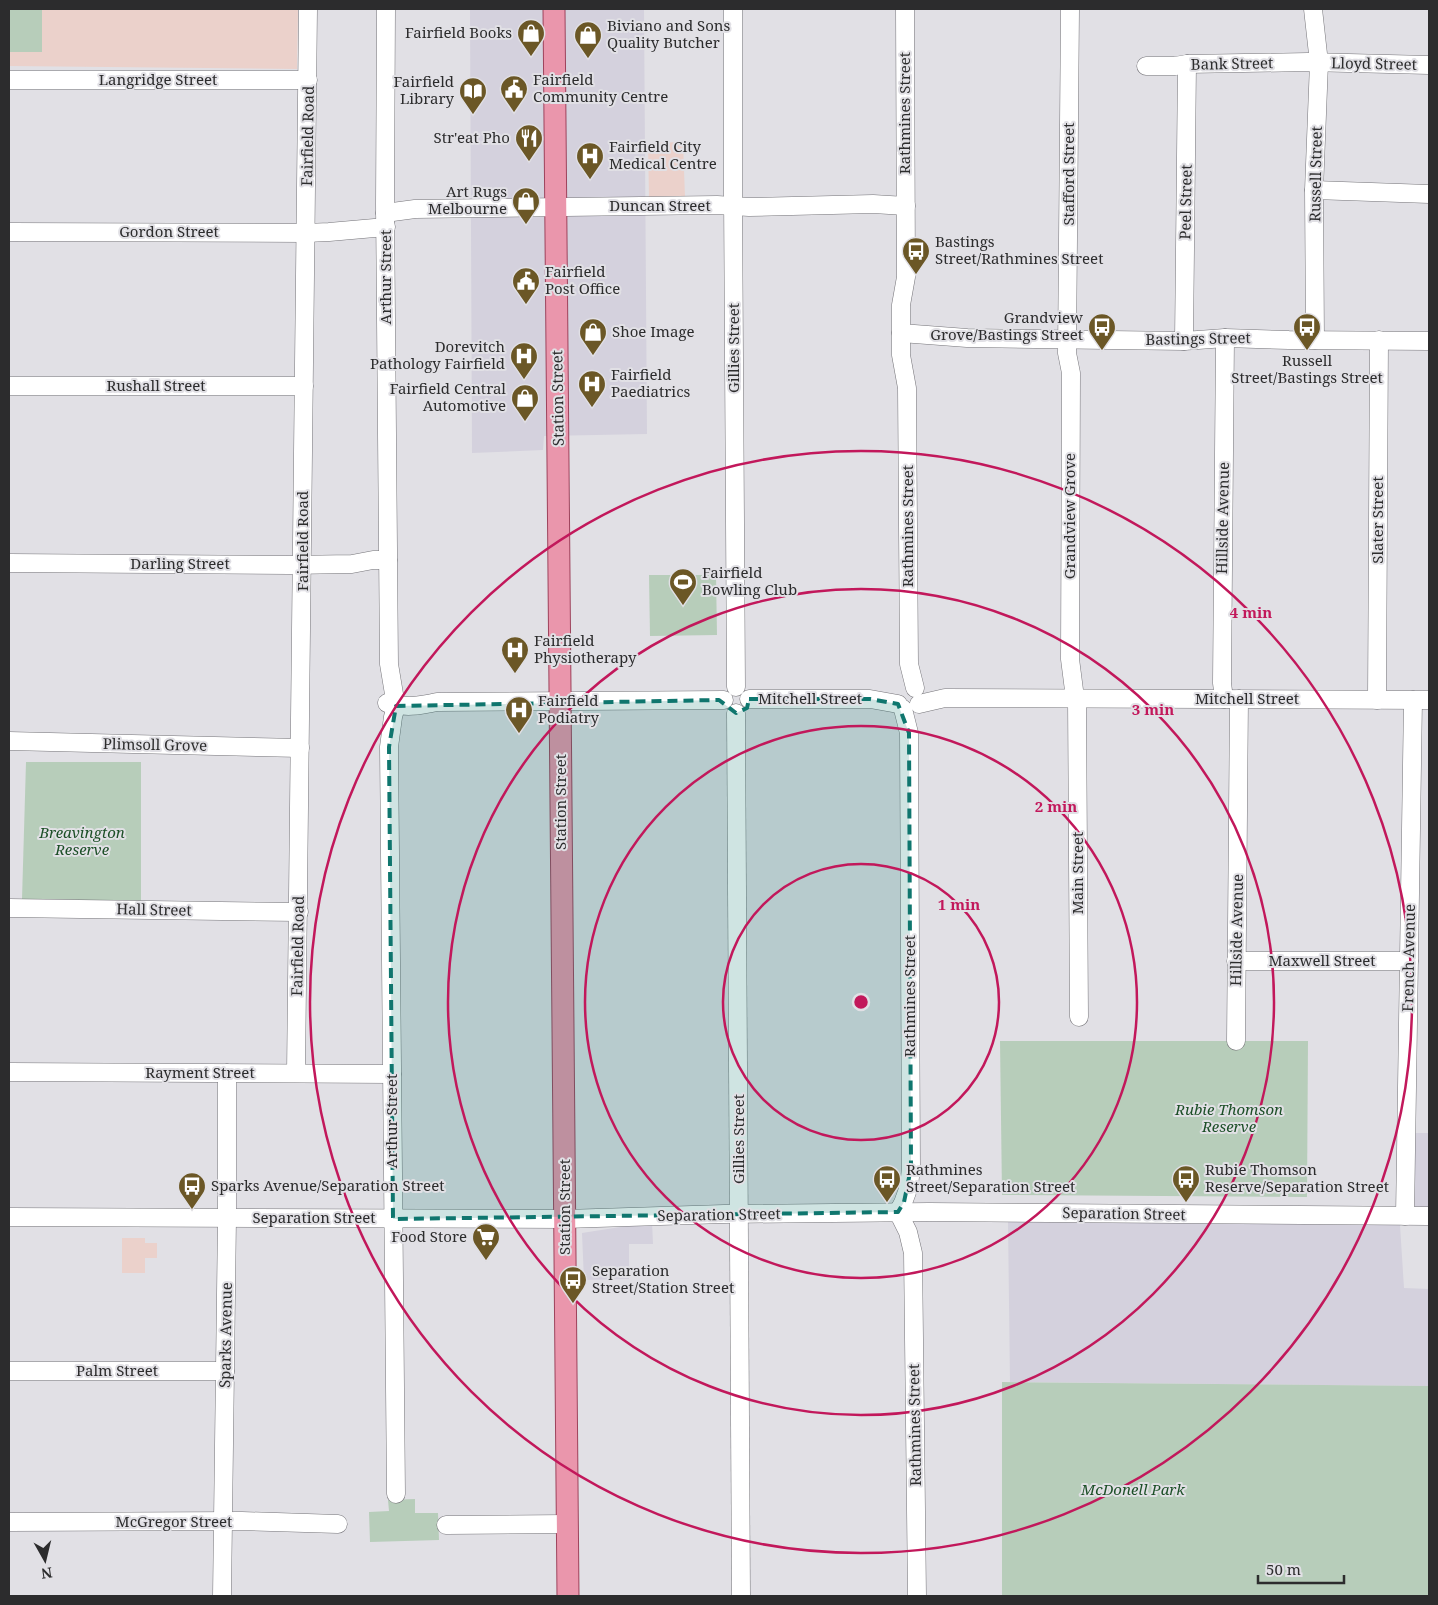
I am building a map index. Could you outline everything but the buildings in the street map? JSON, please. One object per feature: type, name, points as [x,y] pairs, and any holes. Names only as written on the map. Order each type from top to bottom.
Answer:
[{"type":"main road","name":"Station Street","points":[[554,9],[568,1596]]},
{"type":"street","name":"Fairfield Road","points":[[296,1074],[308,9]]},
{"type":"street","name":"Arthur Street","points":[[386,9],[385,220],[388,664],[384,685],[393,702],[384,724],[389,747],[396,1494]]},
{"type":"street","name":"Gillies Street","points":[[733,9],[741,1596]]},
{"type":"street","name":"Rathmines Street","points":[[905,9],[906,277],[900,305],[906,339],[907,388],[912,1168],[910,1188],[898,1212],[908,1232],[913,1253],[917,1596]]},
{"type":"street","name":"Stafford Street","points":[[1070,9],[1071,339]]},
{"type":"street","name":"Russell Street","points":[[1313,9],[1319,63],[1314,190],[1315,340]]},
{"type":"street","name":"Bank Street","points":[[1146,66],[1319,63]]},
{"type":"street","name":"Lloyd Street","points":[[1319,63],[1429,65]]},
{"type":"street","name":"Peel Street","points":[[1184,341],[1187,64]]},
{"type":"street","name":"Langridge Street","points":[[9,80],[308,80]]},
{"type":"street","points":[[1314,190],[1429,194]]},
{"type":"street","name":"Duncan Street","points":[[385,220],[415,208],[748,207],[874,204],[906,206]]},
{"type":"street","name":"Gordon Street","points":[[9,232],[306,233],[329,232],[385,220]]},
{"type":"street","name":"Bastings Street","points":[[906,339],[1184,341],[1225,338],[1429,340]]},
{"type":"street","name":"Hillside Avenue","points":[[1225,338],[1222,683],[1231,699],[1236,1041]]},
{"type":"street","name":"Grandview Grove","points":[[1071,339],[1067,353],[1071,373],[1070,659],[1066,682],[1073,698]]},
{"type":"street","name":"Slater Street","points":[[1377,700],[1379,340]]},
{"type":"street","name":"Rushall Street","points":[[9,386],[304,386]]},
{"type":"street","name":"Darling Street","points":[[9,563],[352,564],[373,568],[388,564]]},
{"type":"street","name":"Mitchell Street","points":[[393,702],[405,698],[421,698],[437,702],[909,698],[1421,700]]},
{"type":"street","name":"Main Street","points":[[1073,698],[1079,1017]]},
{"type":"street","name":"French Avenue","points":[[1405,1216],[1409,961],[1421,700]]},
{"type":"street","name":"Plimsoll Grove","points":[[9,741],[300,748]]},
{"type":"street","name":"Hall Street","points":[[9,908],[299,912]]},
{"type":"street","name":"Maxwell Street","points":[[1236,960],[1409,961]]},
{"type":"street","name":"Rayment Street","points":[[9,1072],[392,1074]]},
{"type":"street","name":"Sparks Avenue","points":[[222,1596],[227,1073]]},
{"type":"street","name":"Separation Street","points":[[9,1218],[565,1219],[898,1212],[1429,1216]]},
{"type":"street","name":"Rathmines Street","points":[[913,1253],[919,1227],[929,1212]]},
{"type":"street","name":"Palm Street","points":[[9,1370],[225,1371]]},
{"type":"street","name":"McGregor Street","points":[[9,1522],[338,1524]]},
{"type":"street","points":[[446,1525],[567,1524]]},
{"type":"highlighted area","points":[[749,699],[870,699],[898,704],[909,733],[911,1168],[904,1202],[898,1212],[393,1219],[389,747],[396,706],[719,700],[736,713],[747,708]]},
{"type":"shaded area","points":[[9,9],[298,9],[297,69],[9,66]]},
{"type":"shaded area","points":[[470,9],[644,9],[647,434],[544,436],[543,450],[472,453]]},
{"type":"shaded area","points":[[683,142],[685,197],[649,198],[648,143]]},
{"type":"shaded area","points":[[1413,1133],[1429,1133],[1429,1208],[1413,1208]]},
{"type":"shaded area","points":[[652,1222],[653,1244],[629,1244],[629,1279],[584,1280],[582,1233]]},
{"type":"shaded area","points":[[1008,1222],[1400,1225],[1404,1288],[1429,1289],[1429,1386],[1010,1382]]},
{"type":"shaded area","points":[[122,1238],[145,1238],[145,1243],[157,1243],[157,1258],[145,1258],[145,1273],[122,1273]]},
{"type":"green space","points":[[9,9],[42,9],[42,52],[9,52]]},
{"type":"green space","name":"Fairfield Bowling Club","points":[[649,575],[716,575],[717,635],[650,636]]},
{"type":"green space","name":"Breavington Reserve","points":[[26,762],[141,762],[141,901],[22,899]]},
{"type":"green space","name":"Rubie Thomson Reserve","points":[[1000,1041],[1308,1041],[1307,1197],[1002,1195]]},
{"type":"green space","name":"McDonell Park","points":[[1002,1382],[1429,1386],[1429,1596],[1002,1596]]},
{"type":"green space","points":[[415,1499],[415,1513],[438,1513],[439,1540],[370,1542],[369,1512],[389,1511],[388,1500]]},
{"type":"place","name":"Fairfield Books","points":[[531,57]]},
{"type":"place","name":"Biviano and Sons Quality Butcher","points":[[588,59]]},
{"type":"place","name":"Fairfield Community Centre","points":[[514,113]]},
{"type":"place","name":"Fairfield Library","points":[[473,115]]},
{"type":"place","name":"Str'eat Pho","points":[[529,162]]},
{"type":"place","name":"Fairfield City Medical Centre","points":[[590,180]]},
{"type":"place","name":"Art Rugs Melbourne","points":[[526,225]]},
{"type":"place","name":"Bastings Street/Rathmines Street","points":[[916,275]]},
{"type":"place","name":"Fairfield Post Office","points":[[526,305]]},
{"type":"place","name":"Grandview Grove/Bastings Street","points":[[1102,351]]},
{"type":"place","name":"Russell Street/Bastings Street","points":[[1307,351]]},
{"type":"place","name":"Shoe Image","points":[[593,356]]},
{"type":"place","name":"Dorevitch Pathology Fairfield","points":[[524,380]]},
{"type":"place","name":"Fairfield Paediatrics","points":[[592,408]]},
{"type":"place","name":"Fairfield Central Automotive","points":[[525,422]]},
{"type":"place","name":"Fairfield Bowling Club","points":[[683,606]]},
{"type":"place","name":"Fairfield Physiotherapy","points":[[515,674]]},
{"type":"place","name":"Fairfield Podiatry","points":[[519,734]]},
{"type":"place","name":"Rathmines Street/Separation Street","points":[[887,1203]]},
{"type":"place","name":"Rubie Thomson Reserve/Separation Street","points":[[1186,1203]]},
{"type":"place","name":"Sparks Avenue/Separation Street","points":[[192,1210]]},
{"type":"place","name":"Food Store","points":[[486,1261]]},
{"type":"place","name":"Separation Street/Station Street","points":[[573,1304]]}]
